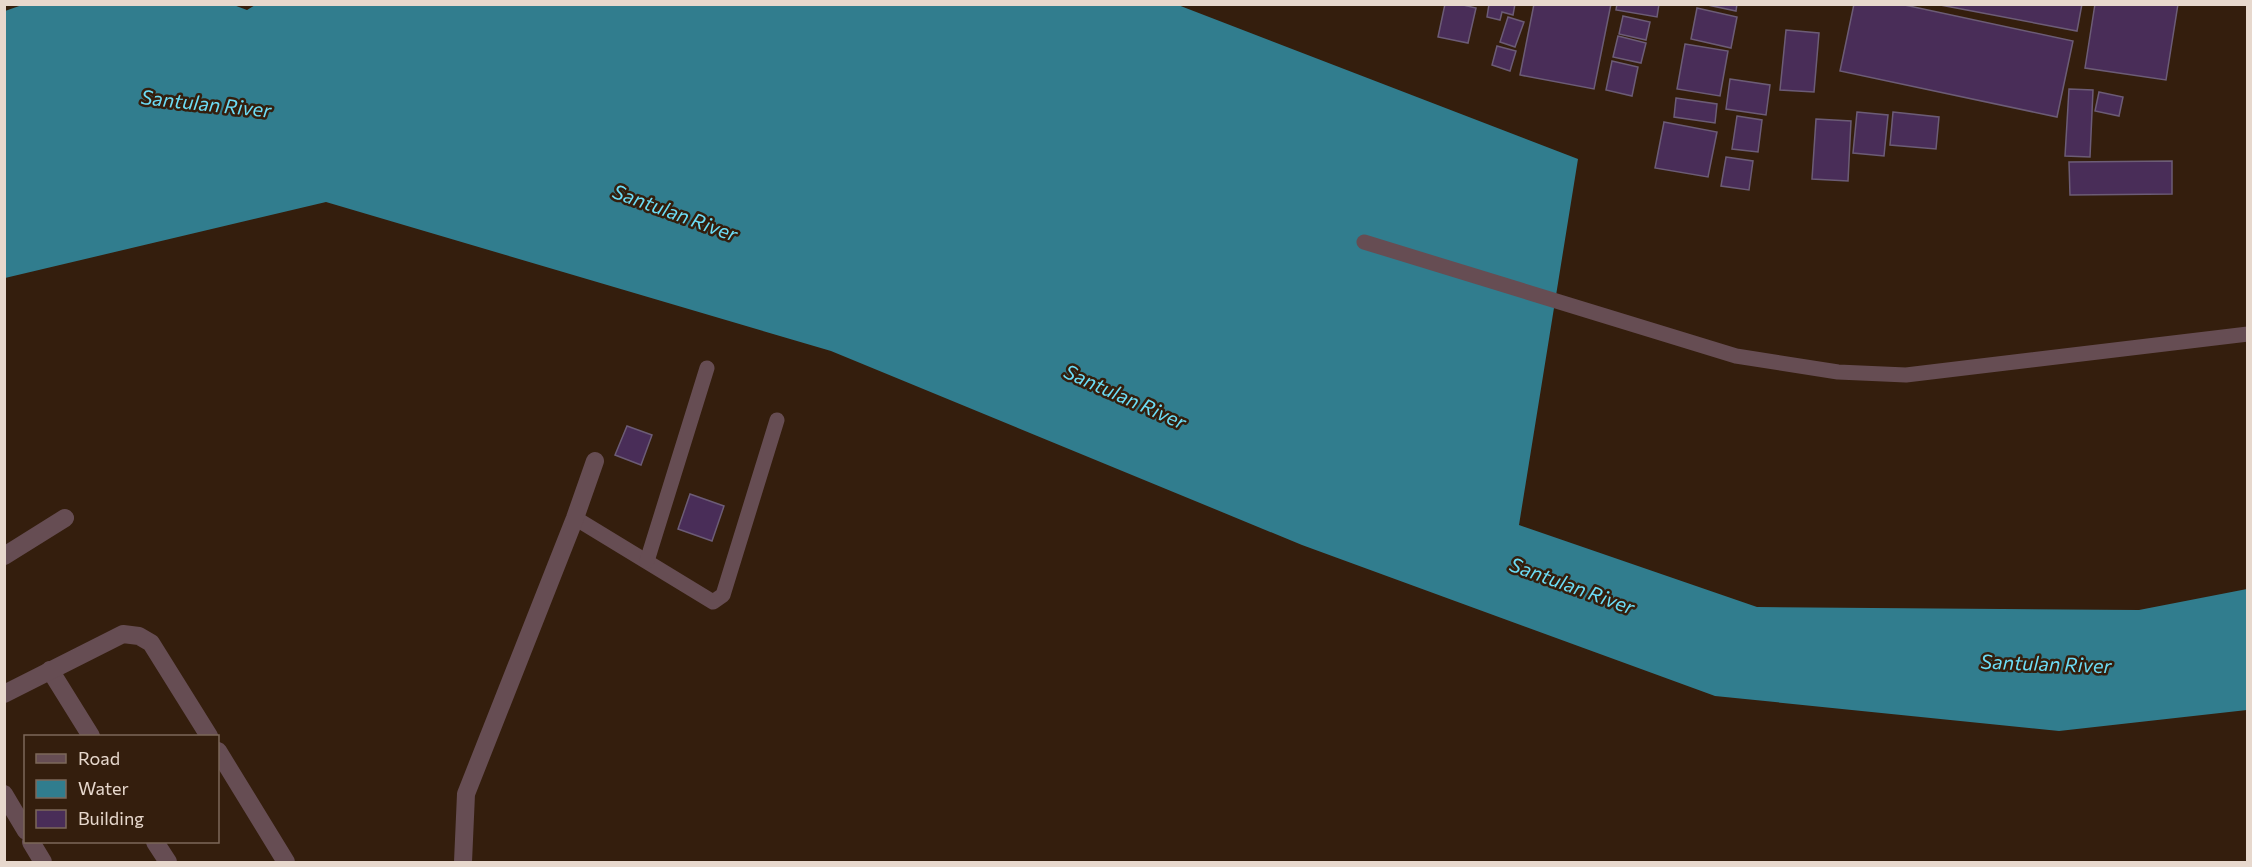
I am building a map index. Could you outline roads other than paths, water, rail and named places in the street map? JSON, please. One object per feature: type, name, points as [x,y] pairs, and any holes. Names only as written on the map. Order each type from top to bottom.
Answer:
[{"type":"street","points":[[463,862],[466,794],[595,461]]},
{"type":"street","points":[[4,556],[65,518]]},
{"type":"street","points":[[4,694],[123,634],[139,636],[151,643],[207,735]]},
{"type":"street","points":[[50,670],[90,735]]},
{"type":"street","points":[[219,753],[286,862]]},
{"type":"street","points":[[4,794],[24,828]]},
{"type":"street","points":[[32,843],[43,862]]},
{"type":"street","points":[[156,843],[168,862]]},
{"type":"lane","points":[[1364,242],[1736,356],[1838,372],[1906,375],[2247,334]]},
{"type":"lane","points":[[646,561],[708,368]]},
{"type":"lane","points":[[574,518],[713,602],[723,595],[777,420]]},
{"type":"water","name":"Santulan River","points":[[231,4],[247,10],[257,4],[1178,5],[1578,159],[1519,525],[1757,607],[2139,610],[2247,589],[2247,710],[2059,731],[1715,696],[1302,545],[831,351],[326,202],[5,278],[5,11],[22,5]]}]
